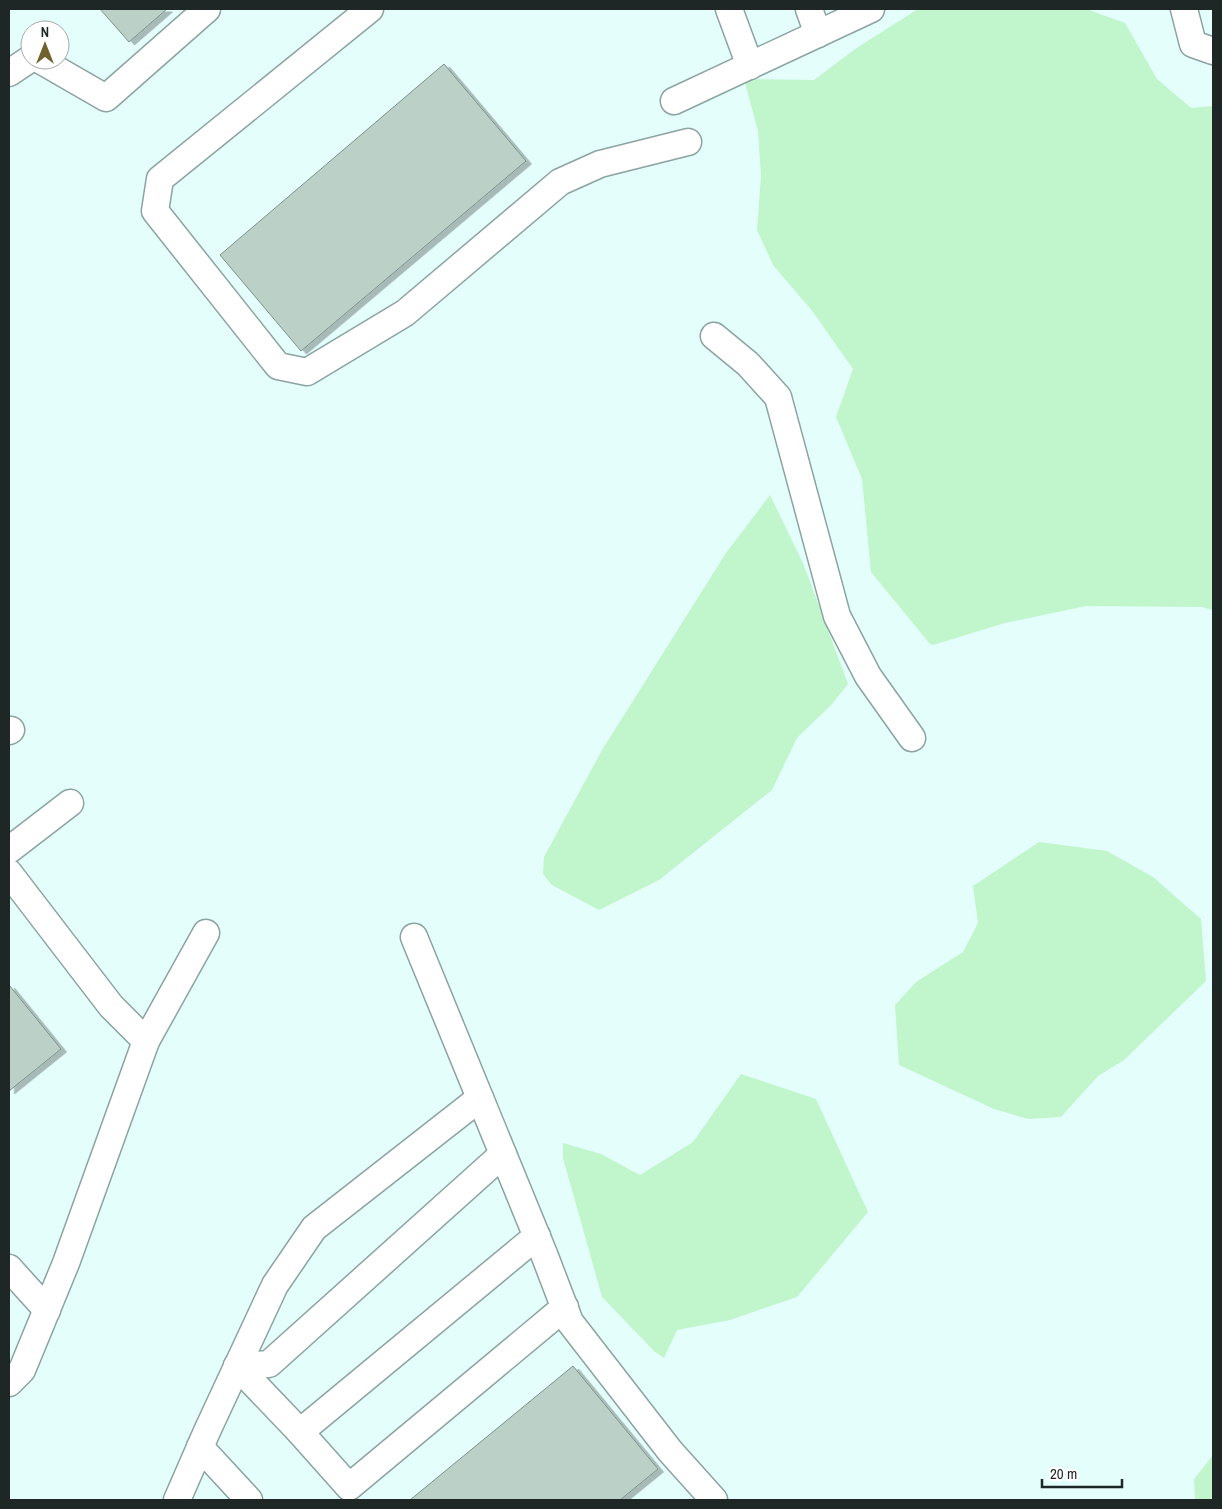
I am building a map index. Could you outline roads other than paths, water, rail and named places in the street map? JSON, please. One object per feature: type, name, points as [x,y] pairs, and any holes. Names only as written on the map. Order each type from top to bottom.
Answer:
[{"type":"lane","points":[[57,70],[106,98],[207,9]]},
{"type":"lane","points":[[370,9],[160,179],[155,211],[278,366],[307,372],[405,313],[560,182],[600,164],[688,142]]},
{"type":"lane","points":[[729,9],[750,66]]},
{"type":"lane","points":[[809,9],[818,34]]},
{"type":"lane","points":[[674,101],[871,9]]},
{"type":"lane","points":[[1184,9],[1193,44],[1213,51]]},
{"type":"lane","points":[[9,73],[20,66]]},
{"type":"lane","points":[[714,336],[748,364],[778,397],[837,616],[868,676],[912,738]]},
{"type":"lane","points":[[9,850],[70,803]]},
{"type":"lane","points":[[9,873],[111,1006],[146,1041]]},
{"type":"lane","points":[[9,1383],[22,1370],[70,1253],[146,1041],[206,933]]},
{"type":"lane","points":[[414,937],[570,1322],[670,1451],[714,1500]]},
{"type":"lane","points":[[177,1500],[275,1285],[314,1228],[480,1098]]},
{"type":"lane","points":[[237,1366],[269,1364],[503,1154]]},
{"type":"lane","points":[[300,1432],[536,1236]]},
{"type":"lane","points":[[9,1268],[47,1310]]},
{"type":"lane","points":[[237,1366],[300,1432],[354,1494],[565,1307]]},
{"type":"lane","points":[[200,1447],[249,1500]]}]
